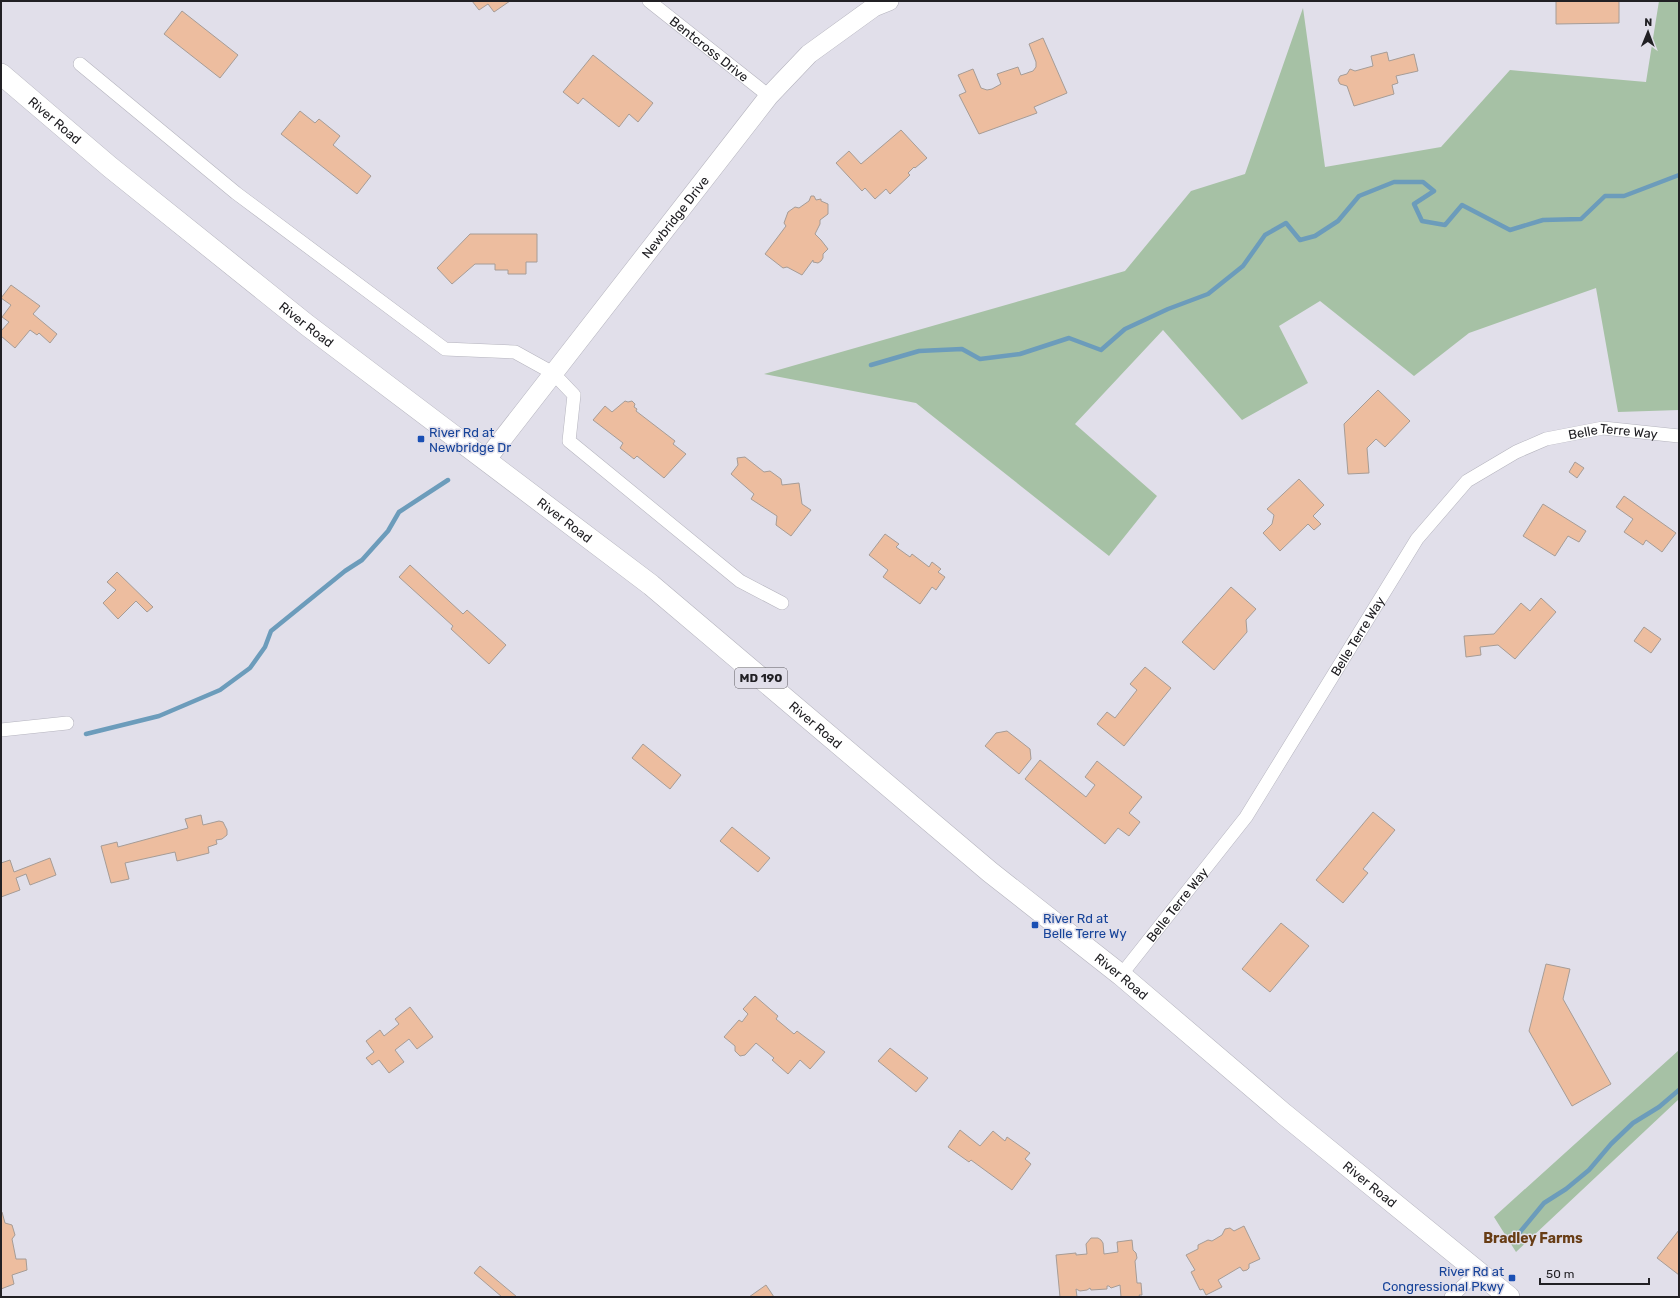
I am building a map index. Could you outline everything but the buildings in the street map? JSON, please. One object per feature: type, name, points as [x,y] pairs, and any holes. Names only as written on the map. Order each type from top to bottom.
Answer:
[{"type":"main road","name":"River Road","points":[[1,74],[110,167],[301,320],[651,585],[990,872],[1121,975],[1284,1114],[1509,1297]]},
{"type":"street","name":"Bentcross Drive","points":[[649,1],[769,96]]},
{"type":"street","name":"Newbridge Drive","points":[[486,460],[769,96],[809,54],[874,7],[888,1]]},
{"type":"street","points":[[80,64],[236,192],[445,349],[515,352],[553,373],[574,395],[569,441],[740,581],[782,603]]},
{"type":"street","name":"Belle Terre Way","points":[[1121,975],[1246,817],[1417,539],[1467,481],[1516,452],[1546,439],[1603,428],[1679,436]]},
{"type":"street","points":[[1,730],[67,723]]},
{"type":"street","points":[[1451,1297],[1478,1271]]},
{"type":"green space","points":[[1659,1],[1679,1],[1679,410],[1618,412],[1596,288],[1469,333],[1414,376],[1320,301],[1279,326],[1308,383],[1242,420],[1163,330],[1075,424],[1157,496],[1109,556],[916,403],[764,374],[1125,271],[1191,191],[1245,174],[1303,8],[1325,167],[1441,147],[1510,70],[1646,82]]},
{"type":"green space","points":[[1679,1050],[1679,1099],[1516,1252],[1494,1217]]},
{"type":"waterway","points":[[871,365],[919,351],[962,349],[980,359],[1020,354],[1069,338],[1101,350],[1125,329],[1168,309],[1208,294],[1243,266],[1265,235],[1286,223],[1300,240],[1315,236],[1338,221],[1359,196],[1394,182],[1423,182],[1434,191],[1414,204],[1422,221],[1445,225],[1462,205],[1510,230],[1543,220],[1581,219],[1605,196],[1624,196],[1679,175]]},
{"type":"waterway","points":[[86,734],[159,716],[220,690],[250,668],[265,647],[271,631],[345,571],[362,560],[388,531],[399,512],[448,480]]},
{"type":"waterway","points":[[1520,1232],[1544,1203],[1566,1189],[1589,1170],[1611,1144],[1633,1123],[1659,1107],[1679,1090]]},
{"type":"place","name":"River Rd at Newbridge Dr","points":[[421,439]]},
{"type":"place","name":"River Rd at Belle Terre Wy","points":[[1035,925]]},
{"type":"place","name":"River Rd at Congressional Pkwy","points":[[1512,1278]]},
{"type":"district","name":"Bradley Farms","points":[[1533,1238]]}]
